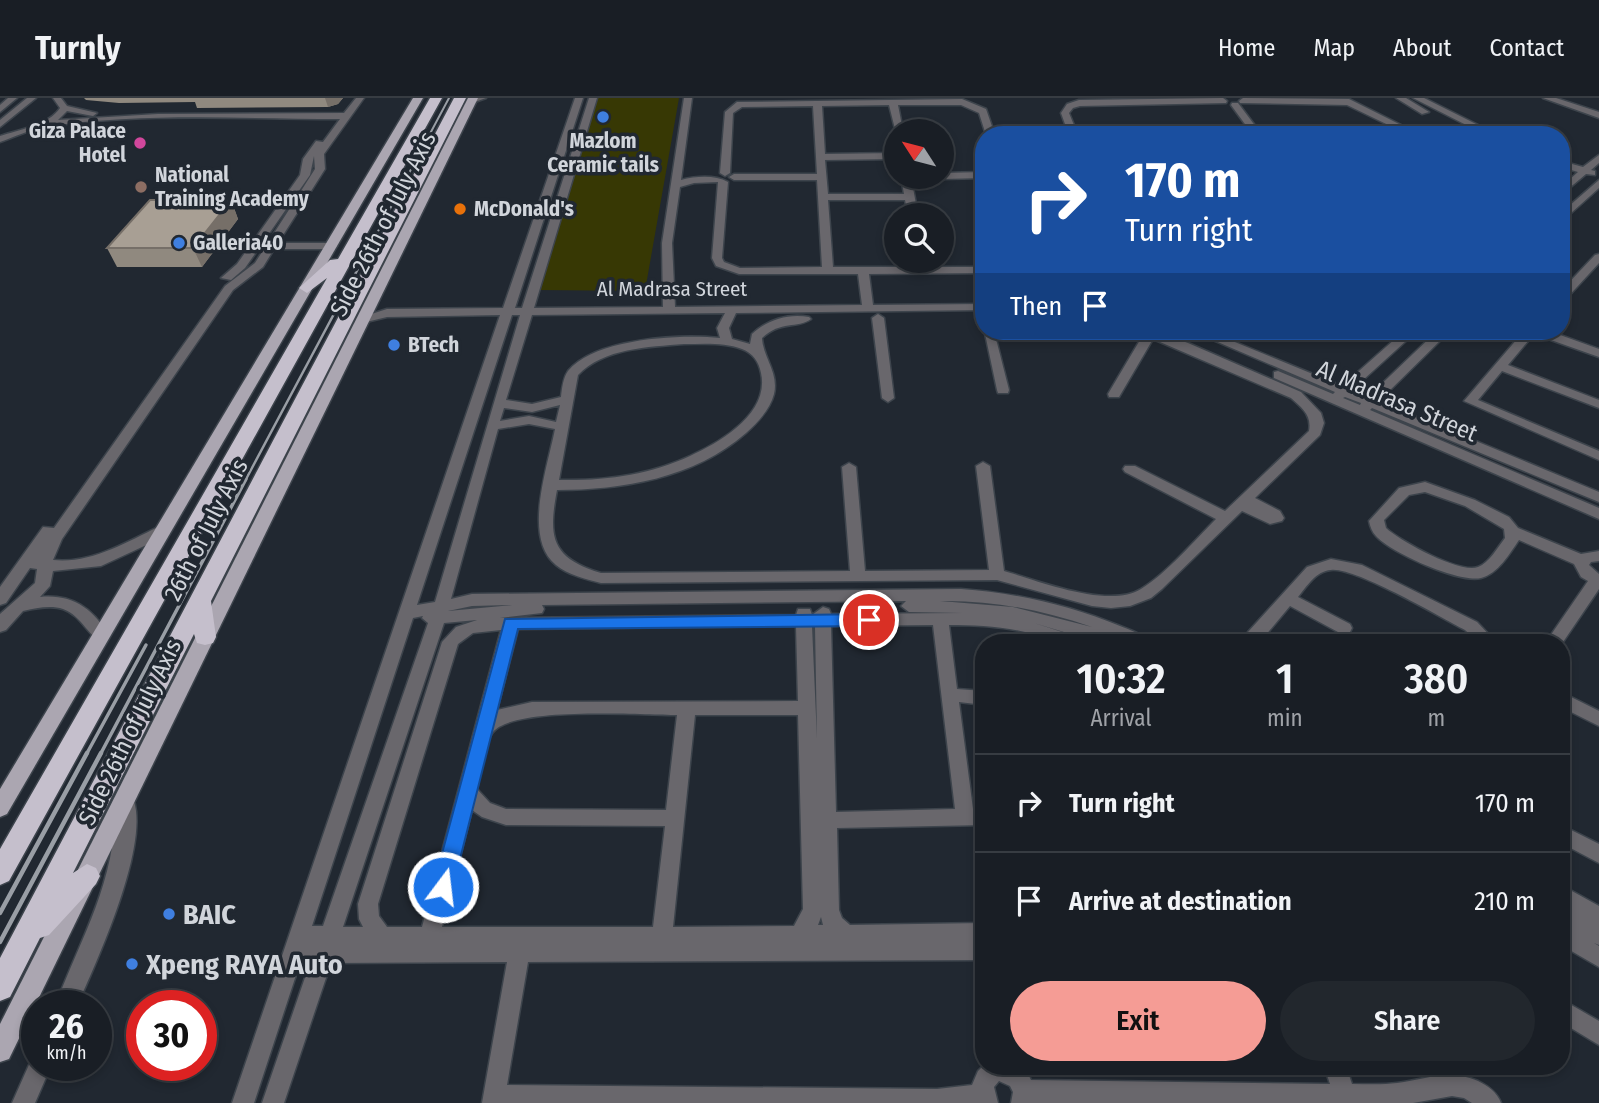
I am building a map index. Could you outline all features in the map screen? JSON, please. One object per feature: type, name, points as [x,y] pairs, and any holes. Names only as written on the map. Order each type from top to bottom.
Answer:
[{"type":"highway","name":"26th of July Axis","points":[[0,873],[304,331],[339,246],[436,98]]},
{"type":"highway","name":"26th of July Axis","points":[[0,987],[340,329],[447,135],[472,99]]},
{"type":"highway","points":[[304,331],[308,335],[319,337],[340,329]]},
{"type":"highway","points":[[283,368],[306,361],[321,366]]},
{"type":"highway","points":[[200,599],[205,638]]},
{"type":"highway","points":[[23,943],[87,876]]},
{"type":"main road","name":"Side 26th of July Axis","points":[[0,808],[307,288],[339,246],[418,98]]},
{"type":"main road","name":"Side 26th of July Axis","points":[[0,1050],[373,299],[447,135]]},
{"type":"street","points":[[0,108],[13,98]]},
{"type":"street","points":[[0,124],[32,98]]},
{"type":"street","points":[[57,98],[64,108],[88,116]]},
{"type":"street","points":[[0,626],[42,586],[45,576],[43,564],[55,537],[204,315],[219,285],[242,266],[320,169],[319,154],[345,111],[360,98]]},
{"type":"street","points":[[243,1103],[579,98]]},
{"type":"street","points":[[273,1103],[440,612],[492,426],[593,98]]},
{"type":"street","points":[[664,306],[667,289],[667,243],[688,98]]},
{"type":"street","points":[[1400,98],[1458,126]]},
{"type":"street","points":[[1417,98],[1475,126]]},
{"type":"street","points":[[1547,98],[1599,115]]},
{"type":"street","points":[[1566,98],[1599,109]]},
{"type":"street","points":[[1070,126],[1065,113],[1070,106],[1080,103],[1223,99],[1349,102],[1398,126]]},
{"type":"street","points":[[884,268],[739,271],[720,264],[717,258],[731,109],[747,103],[817,103],[843,100],[955,102],[975,106],[984,111],[988,126]]},
{"type":"street","points":[[1239,101],[1253,126]]},
{"type":"street","points":[[892,102],[896,119]]},
{"type":"street","points":[[817,103],[828,270]]},
{"type":"street","points":[[45,124],[57,117],[64,108]]},
{"type":"street","points":[[0,139],[45,124],[88,116],[317,114],[345,111]]},
{"type":"street","points":[[821,157],[884,156]]},
{"type":"street","points":[[1570,159],[1593,165],[1599,175]]},
{"type":"street","points":[[1570,164],[1593,165]]},
{"type":"street","points":[[1570,184],[1593,165]]},
{"type":"street","points":[[678,170],[693,177],[822,177]]},
{"type":"street","points":[[954,176],[975,176]]},
{"type":"street","points":[[676,185],[693,177]]},
{"type":"street","points":[[1570,210],[1599,183]]},
{"type":"street","points":[[908,189],[911,203]]},
{"type":"street","points":[[823,197],[910,197]]},
{"type":"street","points":[[0,598],[204,315],[229,288],[256,268],[272,244],[286,212]]},
{"type":"street","points":[[272,244],[339,246]]},
{"type":"street","points":[[1570,289],[1598,260]]},
{"type":"street","points":[[954,268],[975,269]]},
{"type":"street","points":[[858,270],[862,305]]},
{"type":"street","name":"Al Madrasa Street","points":[[373,299],[379,305],[391,307],[511,308]]},
{"type":"street","name":"Al Madrasa Street","points":[[664,306],[732,310],[975,300]]},
{"type":"street","name":"Al Madrasa Street","points":[[362,319],[387,313],[529,307],[975,307]]},
{"type":"street","points":[[698,310],[708,329],[727,341],[757,353]]},
{"type":"street","points":[[727,341],[724,321],[732,310]]},
{"type":"street","points":[[551,485],[599,484],[649,476],[715,449],[748,423],[765,400],[769,373],[757,353],[756,337],[762,330],[782,321],[975,317]]},
{"type":"street","points":[[878,318],[888,398]]},
{"type":"street","points":[[708,329],[621,346],[597,355],[572,374],[543,528],[545,539],[559,559],[585,574],[601,578],[997,575],[1092,600],[1130,600],[1146,594],[1315,432],[1317,423],[1307,404],[1283,388],[1166,340]]},
{"type":"street","points":[[1570,336],[1599,346]]},
{"type":"street","points":[[990,340],[1003,390]]},
{"type":"street","points":[[1114,394],[1142,340]]},
{"type":"street","name":"Al Madrasa Street","points":[[1203,340],[1599,497]]},
{"type":"street","name":"Al Madrasa Street","points":[[1213,340],[1227,348]]},
{"type":"street","points":[[1340,395],[1401,340]]},
{"type":"street","points":[[1366,406],[1435,340]]},
{"type":"street","points":[[1522,340],[1469,399],[1471,403],[1599,456]]},
{"type":"street","points":[[1563,340],[1599,353]]},
{"type":"street","points":[[1499,366],[1599,404]]},
{"type":"street","points":[[499,403],[532,408],[567,399]]},
{"type":"street","name":"Al Madrasa Street","points":[[1366,406],[1599,514]]},
{"type":"street","points":[[492,426],[529,420],[562,428]]},
{"type":"street","points":[[983,466],[997,575]]},
{"type":"street","points":[[849,467],[858,577]]},
{"type":"street","points":[[1130,469],[1226,518]]},
{"type":"street","points":[[1513,531],[1513,539],[1486,569],[1468,573],[1453,569],[1391,540],[1371,526],[1404,491],[1425,487],[1442,492],[1501,520],[1513,531],[1582,561],[1586,573],[1598,581],[1560,634]]},
{"type":"street","points":[[24,566],[96,562],[163,531]]},
{"type":"street","points":[[1582,561],[1587,556],[1599,556]]},
{"type":"street","points":[[1258,634],[1287,598],[1317,567],[1331,564],[1349,566],[1471,626],[1480,634]]},
{"type":"street","points":[[440,612],[472,600],[984,596],[1029,602],[1074,614],[1121,634]]},
{"type":"street","points":[[1287,598],[1345,628]]},
{"type":"street","points":[[0,607],[49,602],[73,606],[85,613],[101,636]]},
{"type":"street","points":[[377,935],[379,930],[369,919],[368,904],[450,642],[454,636],[468,628],[511,623],[814,614],[957,606],[998,609],[1060,622],[1092,634]]},
{"type":"street","points":[[407,616],[440,612],[539,609],[814,614],[1002,622],[1053,634]]},
{"type":"street","points":[[803,940],[813,909],[806,708],[814,614]]},
{"type":"street","points":[[814,614],[830,917],[844,933]]},
{"type":"street","points":[[826,820],[974,818],[950,695],[940,620]]},
{"type":"street","points":[[430,935],[511,623]]},
{"type":"street","points":[[950,695],[975,697]]},
{"type":"street","points":[[1570,704],[1599,719]]},
{"type":"street","points":[[670,944],[675,818],[687,708]]},
{"type":"street","points":[[484,729],[501,716],[521,709],[806,708]]},
{"type":"street","points":[[468,790],[478,806],[506,817],[675,818]]},
{"type":"street","points":[[73,990],[115,878],[123,844],[124,798]]},
{"type":"street","points":[[1570,838],[1599,854]]},
{"type":"street","points":[[1570,899],[1599,917]]},
{"type":"street","points":[[1570,917],[1599,935]]},
{"type":"street","points":[[803,940],[844,933],[975,933]]},
{"type":"street","points":[[328,944],[377,935],[670,944]]},
{"type":"street","points":[[1570,939],[1599,957]]},
{"type":"street","points":[[296,945],[328,944],[519,953],[803,940],[975,950]]},
{"type":"street","points":[[519,953],[494,1100],[984,1100],[984,1080],[989,1075]]},
{"type":"street","points":[[1570,1016],[1599,1034]]},
{"type":"street","points":[[1338,1075],[1345,1096]]},
{"type":"street","points":[[23,1103],[33,1081]]},
{"type":"street","points":[[1020,1084],[1399,1096],[1454,1083],[1470,1088],[1489,1103]]},
{"type":"shaded area","points":[[595,98],[679,98],[645,291],[537,290]]},
{"type":"building","points":[[150,200],[231,200],[193,248],[107,248]]},
{"type":"railway","points":[[359,267],[449,98]]},
{"type":"railway","points":[[245,481],[360,265]]},
{"type":"railway","points":[[100,755],[246,479]]},
{"type":"railway","points":[[86,755],[146,645]]},
{"type":"railway","points":[[0,913],[87,753]]},
{"type":"railway","points":[[0,942],[101,753]]},
{"type":"place","name":"Mazlom Ceramic tails","points":[[603,117]]},
{"type":"place","name":"Giza Palace Hotel","points":[[140,143]]},
{"type":"place","name":"National Training Academy","points":[[141,187]]},
{"type":"place","name":"McDonald's","points":[[460,209]]},
{"type":"place","name":"Galleria40","points":[[179,243]]},
{"type":"place","name":"BTech","points":[[394,345]]},
{"type":"place","name":"BAIC","points":[[169,914]]},
{"type":"place","name":"Xpeng RAYA Auto","points":[[132,964]]},
{"type":"route","points":[[443,887],[511,623],[869,620]]}]
